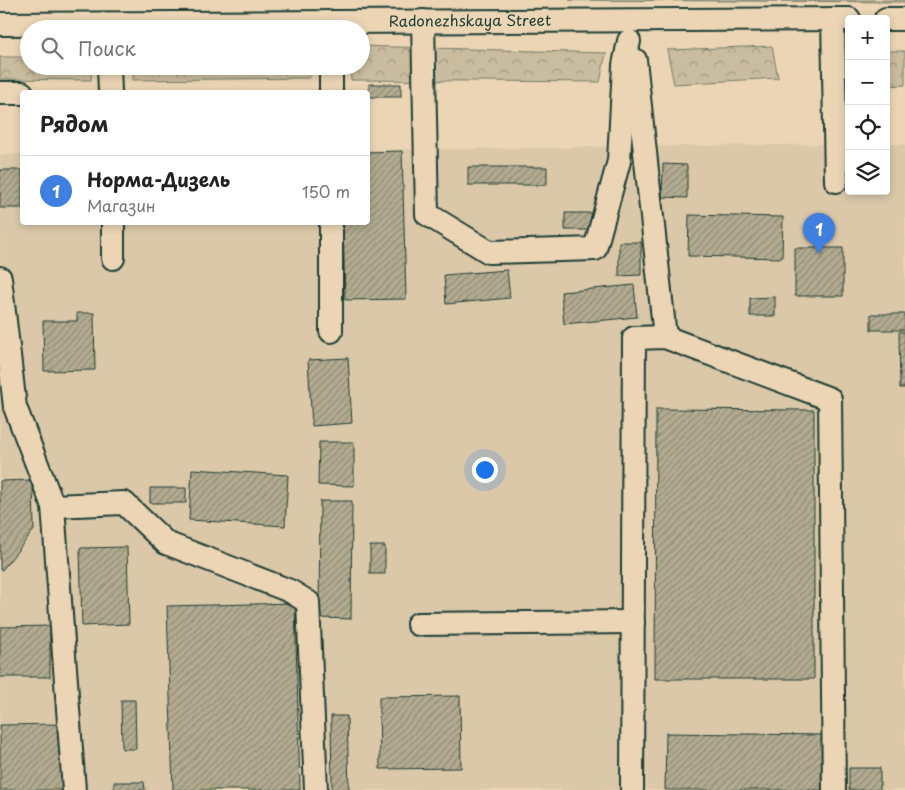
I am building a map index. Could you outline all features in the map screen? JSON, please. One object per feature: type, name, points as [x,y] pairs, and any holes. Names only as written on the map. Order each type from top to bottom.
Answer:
[{"type":"street","name":"Radonezhskaya Street","points":[[370,23],[422,21],[627,31],[841,19]]},
{"type":"street","points":[[836,181],[841,19]]},
{"type":"street","points":[[890,19],[905,19]]},
{"type":"street","points":[[422,21],[427,214],[489,252],[595,249],[619,161],[627,31]]},
{"type":"street","name":"Radonezhskaya Street","points":[[0,24],[20,24]]},
{"type":"street","points":[[627,31],[636,64],[665,337]]},
{"type":"street","points":[[109,75],[110,90]]},
{"type":"street","points":[[331,75],[331,90]]},
{"type":"street","points":[[0,94],[20,93]]},
{"type":"street","points":[[112,225],[113,258]]},
{"type":"street","points":[[331,225],[331,331]]},
{"type":"street","points":[[0,278],[16,407],[53,506],[74,790]]},
{"type":"street","points":[[632,790],[634,338],[665,337],[830,399],[834,790]]},
{"type":"street","points":[[53,506],[124,503],[166,543],[290,591],[308,602],[316,790]]},
{"type":"street","points":[[418,624],[633,622]]},
{"type":"shaded area","points":[[845,144],[845,195],[890,195],[890,144],[905,144],[905,790],[0,790],[0,155],[20,154],[20,225],[370,225],[370,150]]},
{"type":"green space","points":[[569,0],[905,0],[905,2]]},
{"type":"green space","points":[[370,46],[606,53],[600,82],[351,80],[351,75],[370,75]]},
{"type":"green space","points":[[772,46],[778,78],[674,84],[667,50]]},
{"type":"green space","points":[[890,51],[905,51],[905,85],[890,86]]},
{"type":"green space","points":[[0,57],[20,57],[20,75],[91,75],[91,80],[0,79]]},
{"type":"green space","points":[[133,75],[310,75],[310,78],[133,80]]},
{"type":"building","points":[[369,84],[401,84],[401,97],[370,97]]},
{"type":"building","points":[[402,151],[406,299],[345,300],[343,225],[370,225],[370,152]]},
{"type":"building","points":[[663,164],[687,165],[687,198],[662,197]]},
{"type":"building","points":[[468,167],[547,167],[547,185],[468,185]]},
{"type":"building","points":[[0,170],[20,170],[20,208],[0,208]]},
{"type":"building","points":[[565,213],[598,213],[598,230],[565,230]]},
{"type":"building","points":[[689,215],[783,217],[782,258],[688,256]]},
{"type":"building","points":[[619,242],[641,242],[641,275],[619,276]]},
{"type":"building","points":[[795,248],[843,248],[843,296],[795,296]]},
{"type":"building","points":[[507,270],[510,298],[446,304],[444,275]]},
{"type":"building","points":[[634,285],[637,317],[564,324],[561,292]]},
{"type":"building","points":[[775,297],[775,316],[750,316],[750,298]]},
{"type":"building","points":[[77,313],[94,313],[95,370],[44,371],[43,321],[77,321]]},
{"type":"building","points":[[871,314],[905,314],[905,330],[871,330]]},
{"type":"building","points":[[899,332],[905,332],[905,388],[900,388]]},
{"type":"building","points":[[348,358],[352,423],[312,426],[308,360]]},
{"type":"building","points":[[656,409],[814,410],[814,679],[655,679]]},
{"type":"building","points":[[319,442],[354,442],[354,486],[318,485]]},
{"type":"building","points":[[192,469],[288,475],[285,526],[189,520]]},
{"type":"building","points":[[33,480],[34,530],[2,570],[0,570],[0,481]]},
{"type":"building","points":[[150,488],[186,488],[186,503],[150,503]]},
{"type":"building","points":[[320,501],[352,501],[351,619],[319,618]]},
{"type":"building","points":[[370,546],[385,546],[385,574],[370,574]]},
{"type":"building","points":[[127,547],[129,624],[82,626],[80,548]]},
{"type":"building","points":[[295,603],[300,790],[173,790],[167,606]]},
{"type":"building","points":[[50,626],[50,677],[0,677],[0,627]]},
{"type":"building","points":[[460,696],[461,768],[380,769],[379,697]]},
{"type":"building","points":[[121,700],[135,700],[136,749],[122,749]]},
{"type":"building","points":[[331,716],[347,716],[349,790],[332,790]]},
{"type":"building","points":[[62,724],[64,790],[0,790],[0,725]]},
{"type":"building","points":[[666,733],[824,735],[823,790],[665,790]]},
{"type":"building","points":[[849,768],[880,768],[880,790],[849,790]]},
{"type":"building","points":[[114,782],[144,782],[145,790],[114,790]]},
{"type":"place","name":"Норма-Дизель","points":[[819,254]]}]
